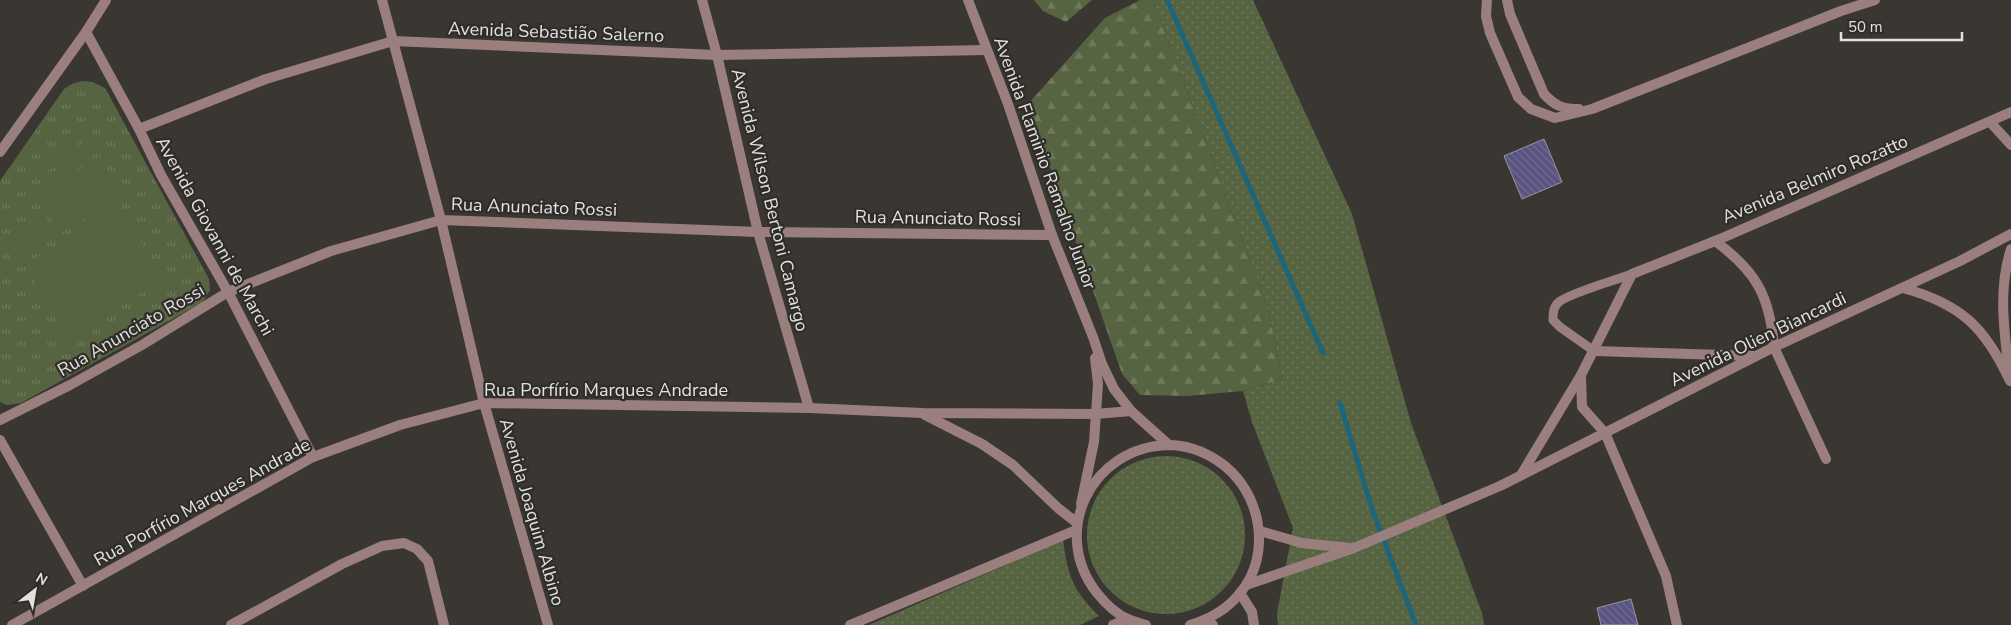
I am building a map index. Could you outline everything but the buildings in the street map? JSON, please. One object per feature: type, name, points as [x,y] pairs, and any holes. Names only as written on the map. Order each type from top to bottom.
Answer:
[{"type":"street","points":[[0,152],[86,32],[106,0]]},
{"type":"street","name":"Avenida Joaquim Albino","points":[[382,0],[441,220],[484,403],[548,625]]},
{"type":"street","name":"Avenida Wilson Bertoni Camargo","points":[[702,0],[717,54],[758,232],[809,408]]},
{"type":"street","name":"Avenida Flaminio Ramalho Junior","points":[[968,0],[1008,104],[1052,235],[1102,364],[1114,389],[1131,411],[1169,445]]},
{"type":"street","points":[[1487,0],[1486,16],[1490,33],[1518,97],[1531,109],[1555,118],[1592,109],[1841,11],[1876,0]]},
{"type":"street","points":[[1507,0],[1510,14],[1544,94],[1552,103],[1563,109],[1592,109]]},
{"type":"street","name":"Avenida Giovanni de Marchi","points":[[86,32],[139,129],[161,175],[228,292],[313,457]]},
{"type":"street","name":"Avenida Sebastião Salerno","points":[[139,129],[266,79],[393,41],[717,54],[986,50]]},
{"type":"street","name":"Avenida Belmiro Rozatto","points":[[1632,274],[1715,241],[2011,112]]},
{"type":"street","points":[[1990,122],[2011,145]]},
{"type":"street","name":"Rua Anunciato Rossi","points":[[0,420],[70,385],[142,345],[228,292],[331,251],[441,220],[758,232],[1052,235]]},
{"type":"street","name":"Avenida Olien Biancardi","points":[[1243,589],[1357,546],[1500,486],[1774,347],[1960,261],[2011,234]]},
{"type":"street","points":[[1715,241],[1741,262],[1752,275],[1764,298],[1772,322],[1774,347],[1826,459]]},
{"type":"street","points":[[2011,249],[2006,265],[2002,296],[2011,386]]},
{"type":"street","points":[[1521,476],[1581,375],[1632,274]]},
{"type":"street","points":[[1902,288],[1927,295],[1949,305],[1969,320],[1986,337],[2000,358],[2010,381]]},
{"type":"street","name":"Avenida Flaminio Ramalho Junior","points":[[1081,507],[1094,442],[1096,414],[1098,384],[1093,337]]},
{"type":"street","points":[[1594,351],[1756,356]]},
{"type":"street","points":[[1581,375],[1582,406],[1605,433],[1666,576],[1677,625]]},
{"type":"street","name":"Rua Porfírio Marques Andrade","points":[[12,625],[313,457],[400,425],[484,403],[809,408],[922,413],[1096,414],[1131,411]]},
{"type":"street","name":"Rua Porfírio Marques Andrade","points":[[922,413],[974,440],[1013,465],[1077,527]]},
{"type":"street","points":[[0,440],[83,586]]},
{"type":"street","points":[[1146,625],[1128,619],[1105,603],[1088,582],[1078,557],[1077,527],[1081,507],[1095,482],[1115,462],[1132,452],[1150,447],[1169,445],[1189,448],[1208,455],[1231,470],[1246,488],[1255,509],[1260,531],[1257,559],[1243,589],[1210,623],[1190,625]]},
{"type":"street","points":[[850,625],[1077,527]]},
{"type":"street","name":"Avenida Olien Biancardi","points":[[1260,531],[1302,543],[1357,546]]},
{"type":"street","points":[[231,625],[342,564],[382,546],[404,542],[417,549],[428,561],[444,625]]},
{"type":"street","points":[[1243,589],[1252,612],[1254,625]]},
{"type":"street","points":[[1113,625],[1128,619]]},
{"type":"lane","points":[[1594,351],[1560,327],[1553,320],[1553,311],[1559,302],[1570,296],[1632,274]]},
{"type":"green space","points":[[1034,0],[1092,0],[1066,22],[1043,11]]},
{"type":"green space","points":[[1140,0],[1153,0],[1268,308],[1282,379],[1243,391],[1187,396],[1140,395],[1122,374],[1028,104],[1105,18]]},
{"type":"green space","points":[[1153,0],[1253,0],[1352,214],[1411,423],[1482,613],[1484,625],[1278,625],[1277,613],[1293,528],[1252,422],[1243,391],[1282,379],[1268,308]]},
{"type":"green space","points":[[82,81],[92,82],[105,88],[209,279],[210,290],[203,302],[21,403],[7,405],[0,402],[0,181],[64,89]]},
{"type":"green space","points":[[90,139],[93,145],[29,181],[26,175]]},
{"type":"green space","points":[[100,157],[123,198],[60,233],[37,193]]},
{"type":"green space","points":[[122,210],[163,281],[65,336],[25,264]]},
{"type":"green space","points":[[44,215],[56,236],[16,259],[4,238]]},
{"type":"green space","points":[[1174,456],[1189,459],[1203,465],[1222,479],[1232,491],[1242,512],[1245,535],[1242,558],[1232,579],[1222,591],[1210,601],[1189,611],[1174,614],[1158,614],[1143,611],[1122,601],[1100,579],[1088,550],[1087,527],[1090,512],[1100,491],[1122,469],[1151,457]]},
{"type":"green space","points":[[1063,540],[1067,564],[1073,582],[1083,598],[1099,616],[1080,625],[869,625]]},
{"type":"waterway","points":[[1167,0],[1323,353]]},
{"type":"waterway","points":[[1340,403],[1372,509],[1416,625]]}]
